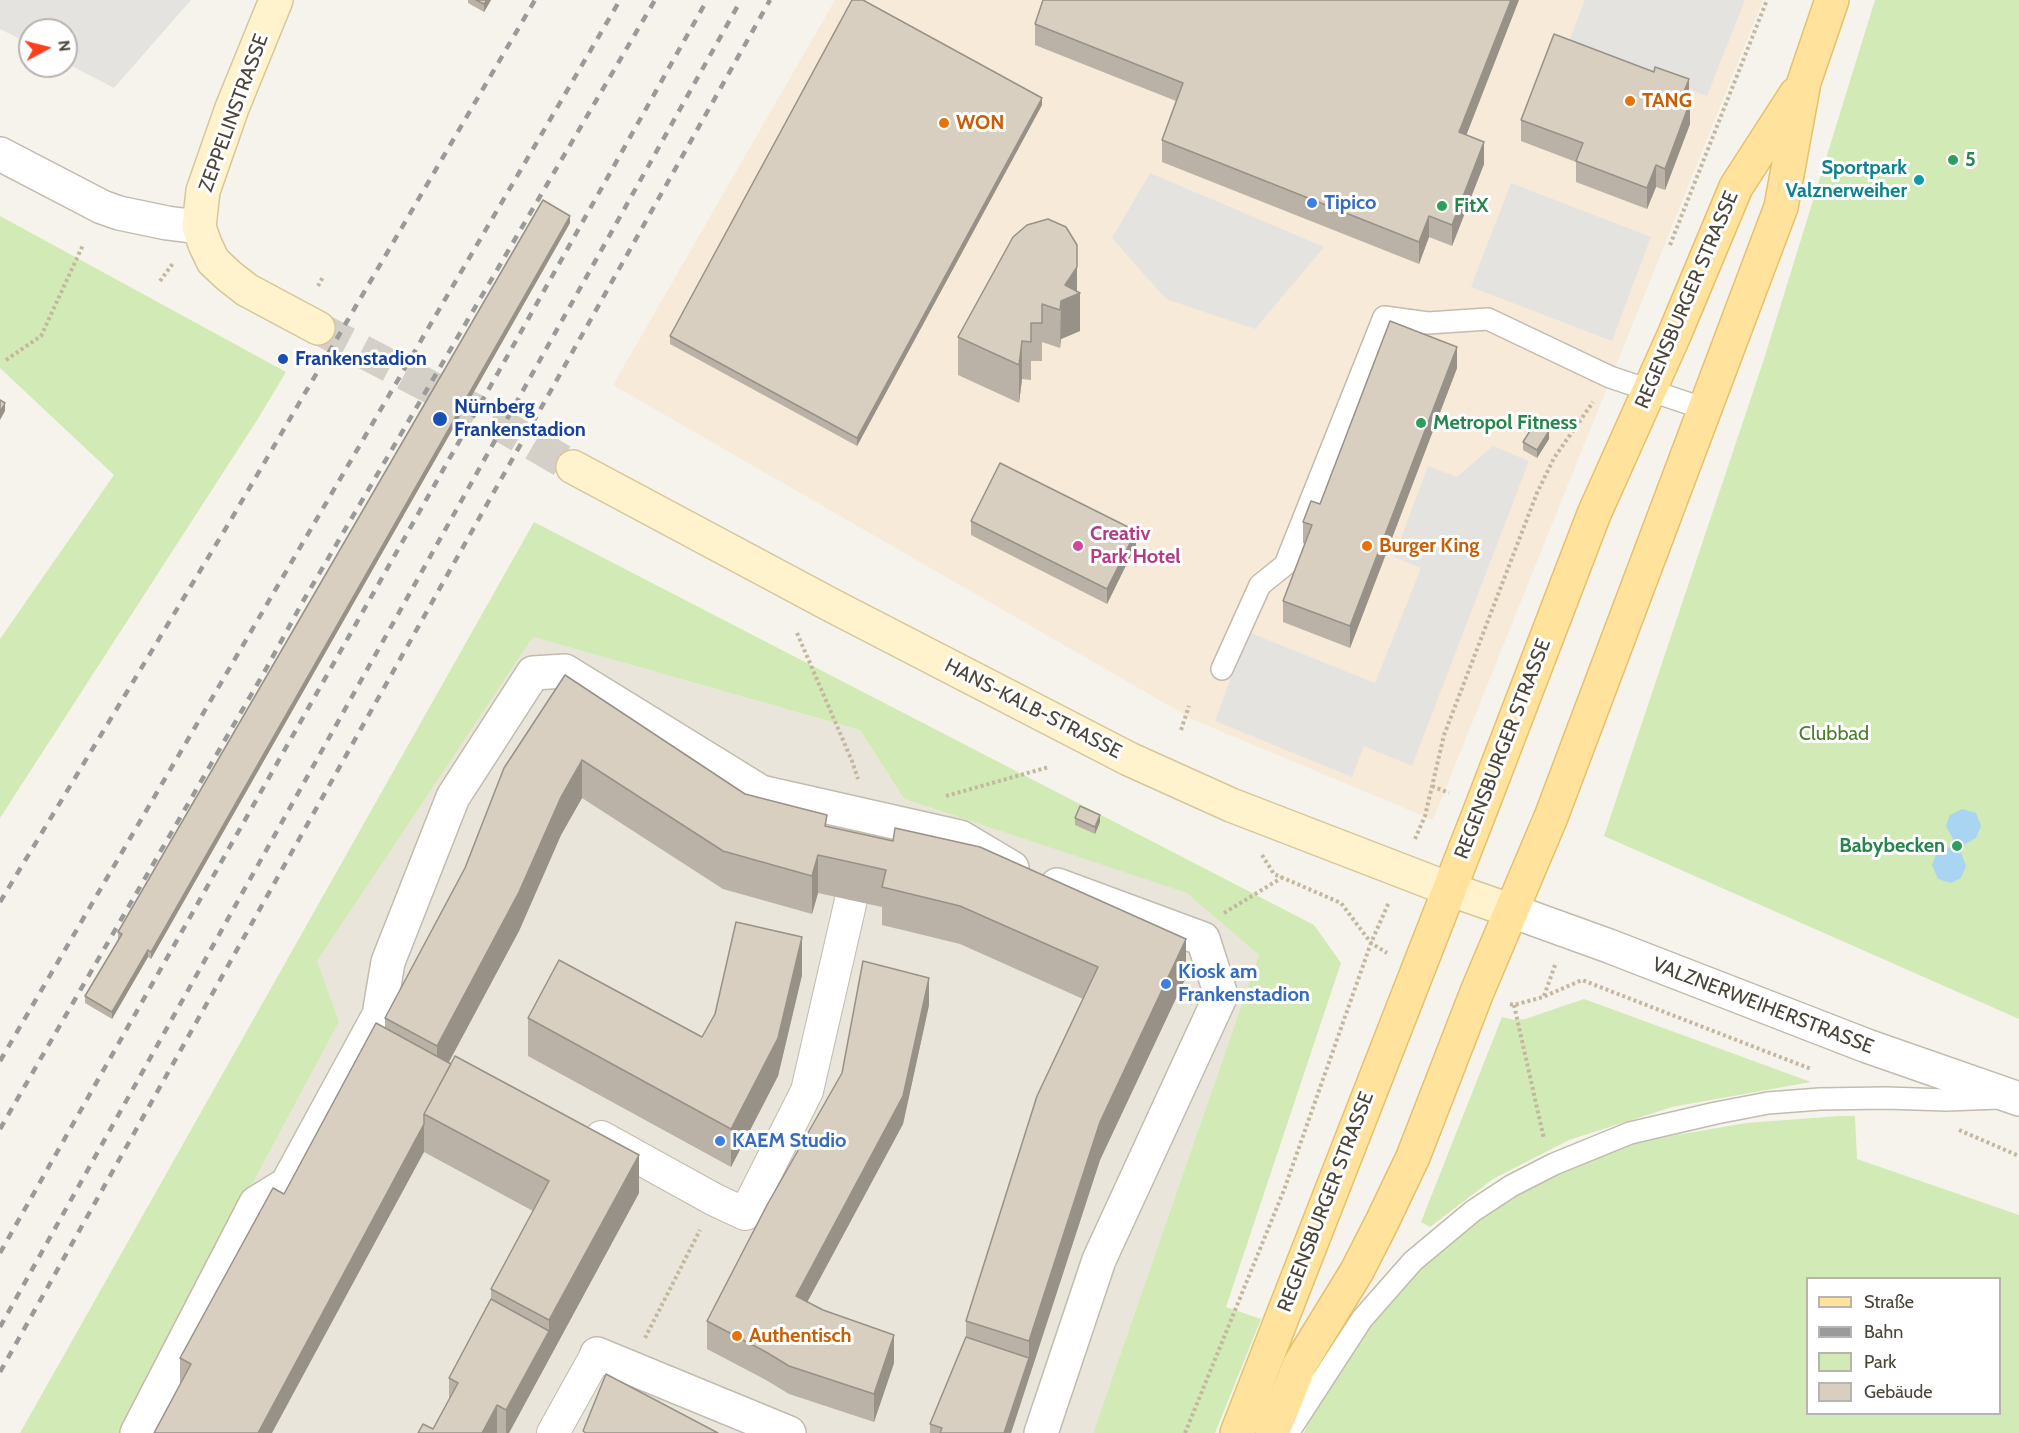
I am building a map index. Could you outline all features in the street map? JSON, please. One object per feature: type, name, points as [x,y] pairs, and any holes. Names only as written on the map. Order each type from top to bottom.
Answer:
[{"type":"main road","name":"ZEPPELINSTRASSE","points":[[200,227],[203,191],[232,108],[276,0]]},
{"type":"main road","name":"REGENSBURGER STRASSE","points":[[1272,1433],[1293,1378],[1357,1271],[1413,1157],[1477,992],[1555,806],[1781,207],[1804,82],[1832,0]]},
{"type":"main road","name":"REGENSBURGER STRASSE","points":[[1237,1433],[1594,514],[1699,278],[1736,187],[1804,82]]},
{"type":"main road","points":[[200,227],[213,261],[229,276],[247,290],[318,328]]},
{"type":"main road","name":"HANS-KALB-STRASSE","points":[[573,467],[831,605],[1130,759],[1231,805],[1512,911]]},
{"type":"street","points":[[0,154],[102,207],[167,223],[200,227]]},
{"type":"street","points":[[137,1433],[256,1203],[287,1184],[389,1021],[388,962],[453,797],[533,674],[565,671],[761,792],[866,828],[960,837],[1007,866],[1203,939],[1221,995],[1099,1260],[1041,1433]]},
{"type":"street","points":[[574,1122],[715,1200],[745,1214],[807,1091],[851,900]]},
{"type":"street","name":"VALZNERWEIHERSTRASSE","points":[[1512,911],[1867,1046],[2018,1098]]},
{"type":"street","points":[[553,1433],[597,1354],[789,1433]]},
{"type":"lane","points":[[1222,669],[1260,585],[1285,565],[1384,317],[1428,323],[1488,319],[1610,377],[1705,409]]},
{"type":"lane","name":"VALZNERWEIHERSTRASSE","points":[[1288,1433],[1362,1319],[1413,1261],[1473,1210],[1510,1186],[1554,1164],[1630,1134],[1675,1122],[1768,1103],[1820,1099],[2018,1098]]},
{"type":"path","points":[[1668,250],[1767,0]]},
{"type":"path","points":[[6,360],[41,336],[83,245]]},
{"type":"path","points":[[318,286],[323,277]]},
{"type":"path","points":[[1185,1433],[1284,1190],[1371,943],[1425,816],[1444,735],[1537,493],[1554,459],[1610,377]]},
{"type":"path","points":[[797,633],[852,761]]},
{"type":"path","points":[[1181,730],[1189,706]]},
{"type":"path","points":[[936,799],[1049,767]]},
{"type":"path","points":[[1432,786],[1449,793]]},
{"type":"path","points":[[1262,854],[1274,874],[1341,903],[1371,943],[1399,962],[1418,968]]},
{"type":"path","points":[[1203,939],[1226,910],[1283,877]]},
{"type":"path","points":[[1544,997],[1555,965]]},
{"type":"path","points":[[1477,992],[1514,1005],[1544,997],[1582,980],[1813,1070]]},
{"type":"path","points":[[1514,1005],[1545,1147],[1554,1164]]},
{"type":"path","points":[[630,1368],[715,1200]]},
{"type":"shaded area","points":[[0,0],[191,0],[114,88],[78,69],[78,18],[18,18],[18,38],[0,29]]},
{"type":"shaded area","points":[[835,0],[1763,0],[1433,820],[1194,720],[613,385]]},
{"type":"shaded area","points":[[1585,0],[1745,0],[1707,96],[1568,44]]},
{"type":"shaded area","points":[[1150,173],[1324,247],[1255,329],[1166,299],[1112,238]]},
{"type":"shaded area","points":[[1511,183],[1651,237],[1612,341],[1471,287]]},
{"type":"shaded area","points":[[1493,446],[1529,461],[1412,766],[1364,746],[1352,777],[1215,721],[1248,632],[1375,683],[1421,568],[1394,557],[1428,466],[1457,477]]},
{"type":"shaded area","points":[[533,637],[860,730],[904,799],[1188,893],[1259,955],[1093,1433],[119,1433],[339,1022],[316,961]]},
{"type":"green space","name":"Clubbad","points":[[1875,0],[2019,0],[2019,1019],[1604,836],[1764,359]]},
{"type":"green space","points":[[0,216],[286,372],[0,818],[0,639],[114,475],[0,368]]},
{"type":"green space","points":[[534,522],[1314,925],[1341,963],[1226,1307],[1261,1319],[1215,1433],[1093,1433],[1259,955],[1187,893],[904,799],[860,730],[533,637],[317,961],[339,1022],[119,1433],[20,1433]]},
{"type":"green space","points":[[1584,999],[1811,1082],[1672,1107],[1569,1140],[1493,1179],[1430,1227],[1421,1222],[1502,1017],[1515,1020],[1525,1019]]},
{"type":"green space","points":[[1855,1116],[1857,1159],[2019,1215],[2019,1433],[1304,1433],[1315,1407],[1395,1287],[1478,1216],[1567,1165],[1631,1143],[1746,1123]]},
{"type":"water","name":"Babybecken","points":[[1962,809],[1976,813],[1981,826],[1976,838],[1965,844],[1961,853],[1966,866],[1961,878],[1951,883],[1938,879],[1932,865],[1937,852],[1949,848],[1953,839],[1946,826],[1950,815]]},
{"type":"building","points":[[852,0],[863,0],[1042,98],[857,438],[670,336]]},
{"type":"building","points":[[1043,0],[1511,0],[1459,132],[1484,142],[1452,225],[1429,216],[1419,242],[1162,140],[1183,83],[1035,24]]},
{"type":"building","points":[[1554,34],[1654,72],[1655,67],[1689,79],[1681,99],[1690,102],[1665,169],[1656,165],[1647,188],[1576,161],[1583,143],[1521,120]]},
{"type":"building","points":[[543,200],[570,216],[151,952],[148,950],[112,1012],[85,996],[122,934],[118,932]]},
{"type":"building","points":[[1048,219],[1066,227],[1077,245],[1077,267],[1065,285],[1080,293],[1061,301],[1060,310],[1042,304],[1042,323],[1031,323],[1031,342],[1022,341],[1019,365],[958,337],[1013,237],[1027,225]]},
{"type":"building","points":[[1390,321],[1457,347],[1350,626],[1283,601],[1312,525],[1303,522],[1311,501],[1320,504]]},
{"type":"building","points":[[0,400],[5,403],[0,412]]},
{"type":"building","points":[[1535,423],[1549,431],[1537,450],[1523,442]]},
{"type":"building","points":[[1000,463],[1136,531],[1107,589],[971,521]]},
{"type":"building","points":[[565,675],[745,794],[827,815],[825,826],[893,841],[895,828],[980,847],[1186,939],[1100,1122],[1029,1341],[966,1321],[1037,1096],[1098,967],[960,906],[882,887],[886,870],[818,855],[812,876],[723,851],[582,760],[561,797],[519,892],[437,1046],[385,1018],[465,868],[504,768]]},
{"type":"building","points":[[1080,806],[1100,815],[1095,827],[1075,818]]},
{"type":"building","points":[[736,922],[802,937],[778,1038],[731,1129],[528,1018],[559,960],[702,1037],[715,1014]]},
{"type":"building","points":[[863,961],[929,978],[903,1096],[796,1296],[823,1310],[894,1335],[874,1394],[789,1366],[707,1321],[767,1205],[842,1073]]},
{"type":"building","points":[[376,1023],[451,1064],[424,1114],[424,1124],[258,1433],[154,1433],[191,1364],[180,1358],[273,1188],[284,1194]]},
{"type":"building","points":[[455,1056],[639,1155],[549,1320],[491,1289],[549,1181],[424,1114]]},
{"type":"building","points":[[491,1299],[549,1331],[506,1410],[497,1405],[482,1433],[418,1433],[423,1424],[433,1429],[458,1383],[449,1378]]},
{"type":"building","points":[[966,1337],[1029,1358],[1004,1433],[940,1433],[942,1428],[930,1424]]},
{"type":"building","points":[[606,1374],[718,1433],[586,1433],[583,1431]]},
{"type":"tunnel","points":[[318,328],[480,413],[573,467]]},
{"type":"railway","points":[[0,902],[229,523],[535,0]]},
{"type":"railway","points":[[0,1061],[620,0]]},
{"type":"railway","points":[[0,1129],[302,603],[655,0]]},
{"type":"railway","points":[[0,1253],[707,0]]},
{"type":"railway","points":[[0,1327],[741,0]]},
{"type":"railway","points":[[0,1372],[770,0]]},
{"type":"place","name":"TANG","points":[[1630,101]]},
{"type":"place","name":"WON","points":[[944,123]]},
{"type":"place","name":"5","points":[[1953,160]]},
{"type":"place","name":"Sportpark Valznerweiher","points":[[1919,180]]},
{"type":"place","name":"Tipico","points":[[1312,203]]},
{"type":"place","name":"FitX","points":[[1442,206]]},
{"type":"place","name":"Frankenstadion","points":[[283,359]]},
{"type":"place","name":"Nürnberg Frankenstadion","points":[[440,419]]},
{"type":"place","name":"Metropol Fitness","points":[[1421,423]]},
{"type":"place","name":"Creativ Park Hotel","points":[[1078,546]]},
{"type":"place","name":"Burger King","points":[[1367,546]]},
{"type":"place","name":"Babybecken","points":[[1957,846]]},
{"type":"place","name":"Kiosk am Frankenstadion","points":[[1166,984]]},
{"type":"place","name":"KAEM Studio","points":[[720,1141]]},
{"type":"place","name":"Authentisch","points":[[737,1336]]}]
